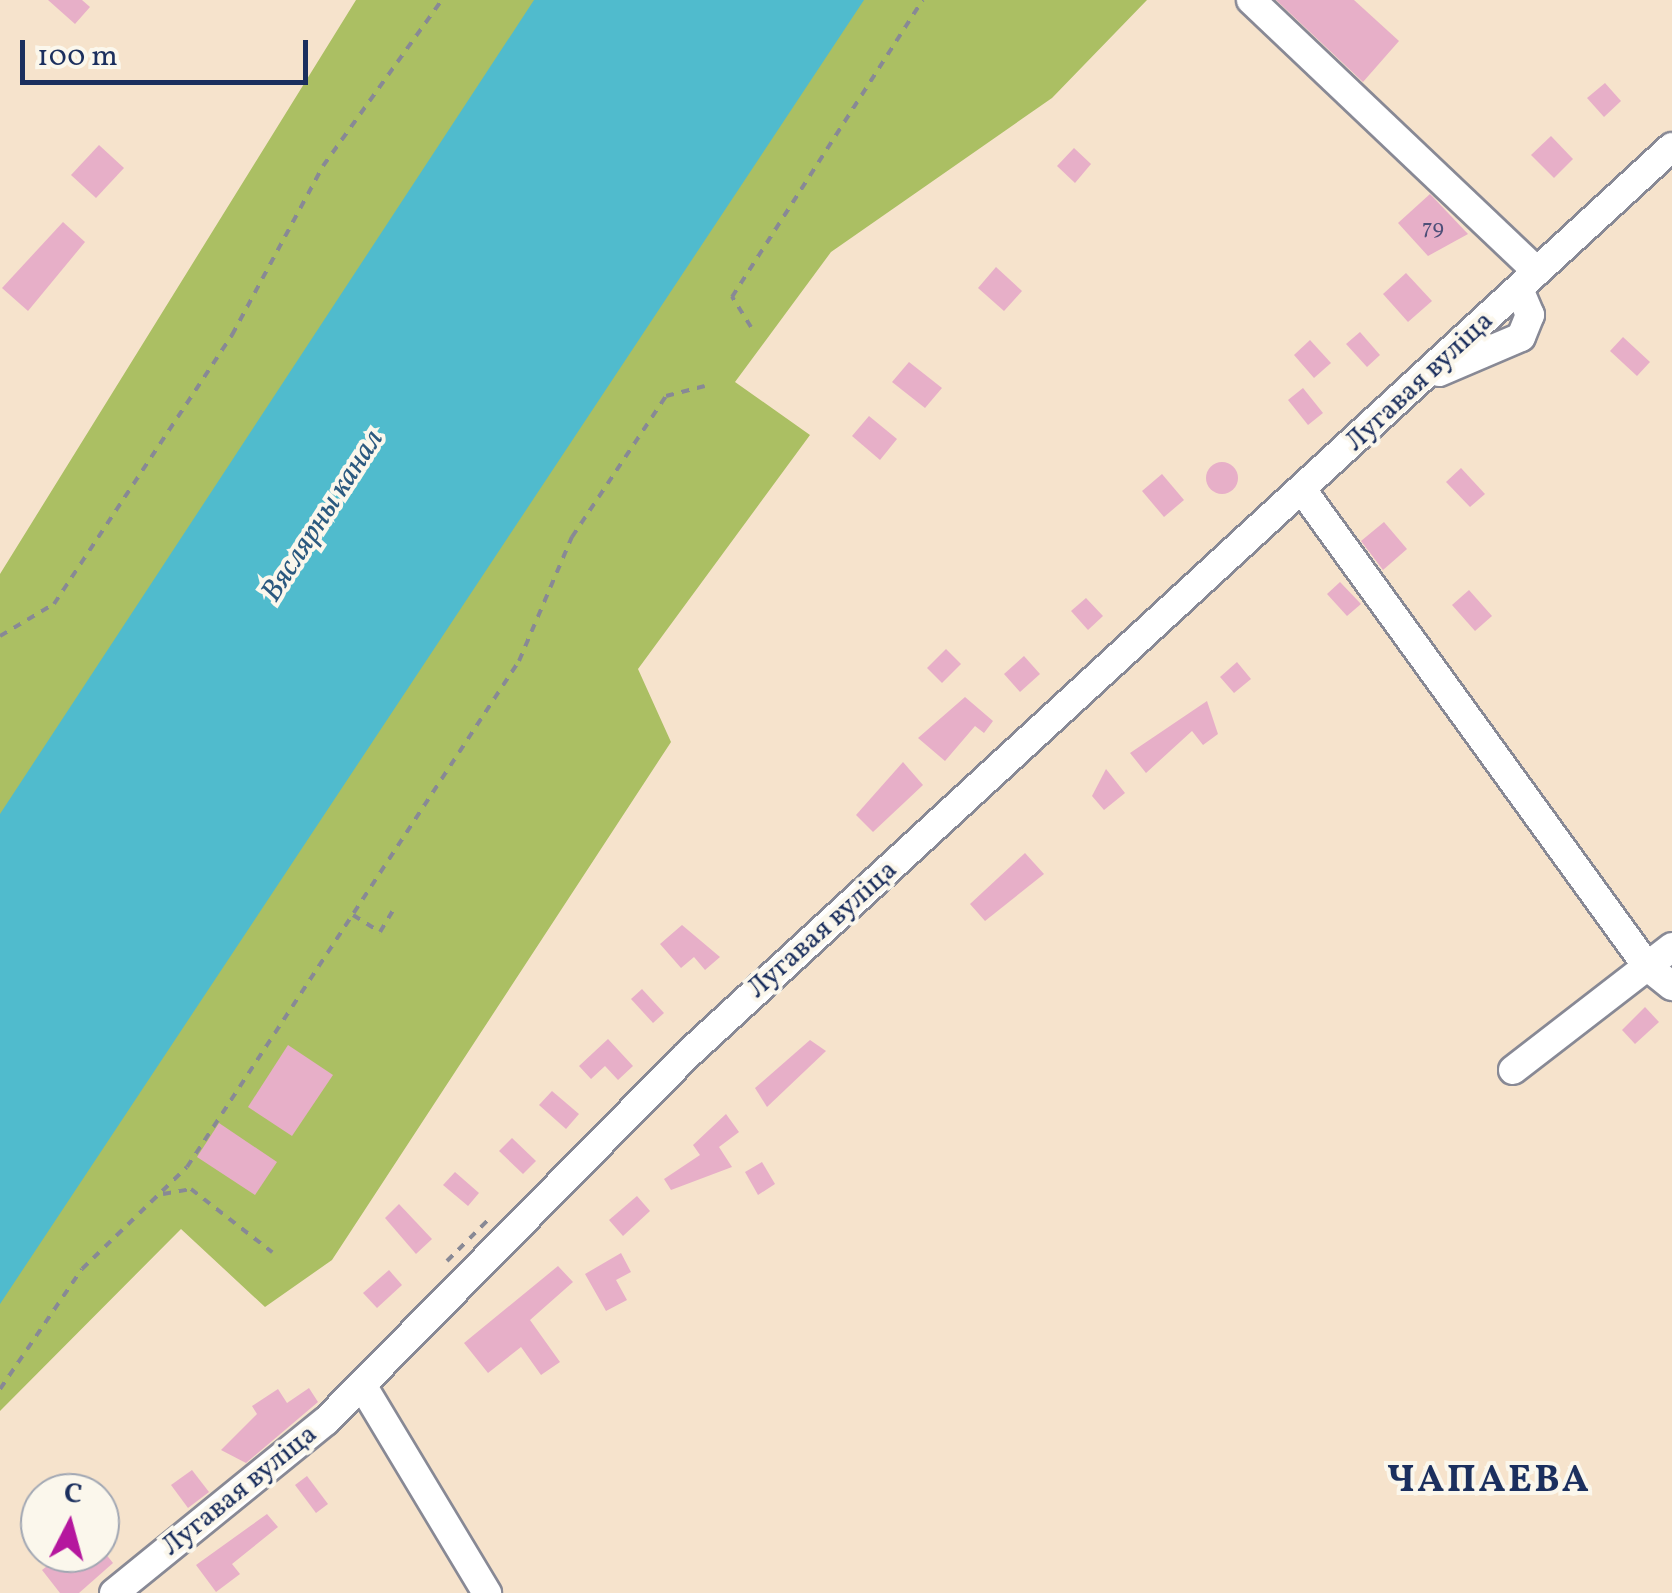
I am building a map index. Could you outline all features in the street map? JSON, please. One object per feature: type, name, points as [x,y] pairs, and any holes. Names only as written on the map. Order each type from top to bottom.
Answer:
[{"type":"street","points":[[1251,0],[1528,280]]},
{"type":"street","name":"Лугавая вуліца","points":[[114,1593],[362,1385],[700,1043],[1672,147]]},
{"type":"street","points":[[1303,490],[1648,966],[1672,986]]},
{"type":"street","points":[[1513,1070],[1672,947]]},
{"type":"street","points":[[362,1385],[487,1593]]},
{"type":"path","points":[[0,636],[54,604],[232,335],[323,166],[442,0]]},
{"type":"path","points":[[751,327],[732,298],[923,0]]},
{"type":"path","points":[[0,1389],[82,1269],[162,1194],[353,916],[520,661],[593,506],[666,396],[705,386]]},
{"type":"path","points":[[353,916],[380,932],[394,909]]},
{"type":"path","points":[[162,1194],[191,1189],[272,1252]]},
{"type":"path","points":[[447,1260],[490,1216]]},
{"type":"green space","points":[[356,0],[1147,0],[1052,98],[831,252],[735,382],[810,435],[638,669],[671,742],[332,1260],[265,1307],[181,1229],[0,1411],[0,574]]},
{"type":"water","name":"Вяслярны канал","points":[[534,0],[864,0],[0,1304],[0,814]]},
{"type":"building","points":[[48,0],[82,0],[90,7],[75,24]]},
{"type":"building","points":[[1276,0],[1354,0],[1399,41],[1363,82]]},
{"type":"building","points":[[1605,83],[1621,101],[1604,117],[1587,98]]},
{"type":"building","points":[[1551,136],[1573,159],[1554,178],[1531,155]]},
{"type":"building","points":[[99,145],[124,168],[96,198],[71,175]]},
{"type":"building","points":[[1074,148],[1091,164],[1075,183],[1057,166]]},
{"type":"building","points":[[1430,194],[1468,234],[1428,256],[1398,223]]},
{"type":"building","points":[[63,222],[85,242],[28,311],[2,288]]},
{"type":"building","points":[[996,267],[1022,291],[1004,311],[978,288]]},
{"type":"building","points":[[1406,273],[1432,301],[1408,322],[1383,294]]},
{"type":"building","points":[[1360,332],[1380,355],[1367,367],[1346,344]]},
{"type":"building","points":[[1623,337],[1650,362],[1637,376],[1610,351]]},
{"type":"building","points":[[1310,340],[1331,363],[1314,378],[1294,355]]},
{"type":"building","points":[[909,362],[942,388],[925,408],[892,382]]},
{"type":"building","points":[[1303,388],[1323,413],[1308,425],[1288,400]]},
{"type":"building","points":[[869,416],[897,439],[880,460],[852,436]]},
{"type":"building","points":[[1222,462],[1233,467],[1238,478],[1233,489],[1222,494],[1211,489],[1206,478],[1211,467]]},
{"type":"building","points":[[1461,468],[1485,494],[1470,507],[1446,482]]},
{"type":"building","points":[[1162,474],[1184,500],[1164,517],[1142,491]]},
{"type":"building","points":[[1384,522],[1407,549],[1383,570],[1361,541]]},
{"type":"building","points":[[1340,582],[1361,604],[1347,616],[1327,594]]},
{"type":"building","points":[[1469,590],[1492,616],[1475,631],[1452,605]]},
{"type":"building","points":[[1086,598],[1103,616],[1088,630],[1071,611]]},
{"type":"building","points":[[946,649],[961,664],[942,683],[927,668]]},
{"type":"building","points":[[1024,656],[1040,674],[1020,692],[1004,674]]},
{"type":"building","points":[[1237,662],[1251,679],[1234,693],[1220,677]]},
{"type":"building","points":[[965,697],[993,721],[984,733],[975,726],[945,761],[918,738]]},
{"type":"building","points":[[1207,701],[1218,734],[1203,745],[1192,731],[1146,773],[1130,753]]},
{"type":"building","points":[[903,762],[923,785],[873,832],[856,815]]},
{"type":"building","points":[[1106,769],[1125,793],[1104,810],[1092,796]]},
{"type":"building","points":[[1025,853],[1044,874],[985,921],[970,904]]},
{"type":"building","points":[[682,925],[720,957],[705,970],[694,957],[681,968],[660,944]]},
{"type":"building","points":[[642,989],[664,1013],[653,1023],[631,999]]},
{"type":"building","points":[[1645,1007],[1659,1022],[1635,1044],[1622,1030]]},
{"type":"building","points":[[608,1039],[633,1066],[618,1080],[605,1066],[591,1079],[579,1066]]},
{"type":"building","points":[[810,1040],[826,1051],[767,1107],[755,1088]]},
{"type":"building","points":[[288,1045],[333,1075],[292,1136],[248,1107]]},
{"type":"building","points":[[552,1091],[579,1114],[566,1129],[539,1105]]},
{"type":"building","points":[[726,1114],[739,1132],[719,1147],[732,1167],[671,1190],[664,1179],[700,1155],[693,1145]]},
{"type":"building","points":[[219,1123],[277,1162],[255,1195],[197,1157]]},
{"type":"building","points":[[512,1138],[536,1161],[523,1174],[499,1151]]},
{"type":"building","points":[[762,1162],[775,1184],[758,1195],[745,1172]]},
{"type":"building","points":[[455,1172],[479,1193],[468,1206],[443,1185]]},
{"type":"building","points":[[637,1196],[650,1211],[623,1236],[609,1220]]},
{"type":"building","points":[[399,1204],[432,1239],[416,1254],[385,1218]]},
{"type":"building","points":[[621,1253],[631,1272],[616,1280],[627,1300],[606,1311],[585,1274]]},
{"type":"building","points":[[558,1266],[573,1282],[530,1320],[560,1362],[541,1375],[521,1347],[488,1373],[464,1343]]},
{"type":"building","points":[[389,1270],[402,1285],[377,1308],[363,1293]]},
{"type":"building","points":[[309,1388],[318,1402],[246,1463],[221,1450],[257,1414],[252,1406],[278,1389],[287,1403]]},
{"type":"building","points":[[192,1470],[209,1492],[188,1508],[171,1485]]},
{"type":"building","points":[[307,1476],[328,1504],[316,1513],[295,1485]]},
{"type":"building","points":[[267,1514],[278,1527],[232,1564],[240,1574],[216,1592],[196,1565]]},
{"type":"building","points":[[44,1573],[102,1573],[79,1593],[60,1593]]},
{"type":"district","name":"ЧАПАЕВА","points":[[1489,1482]]}]
